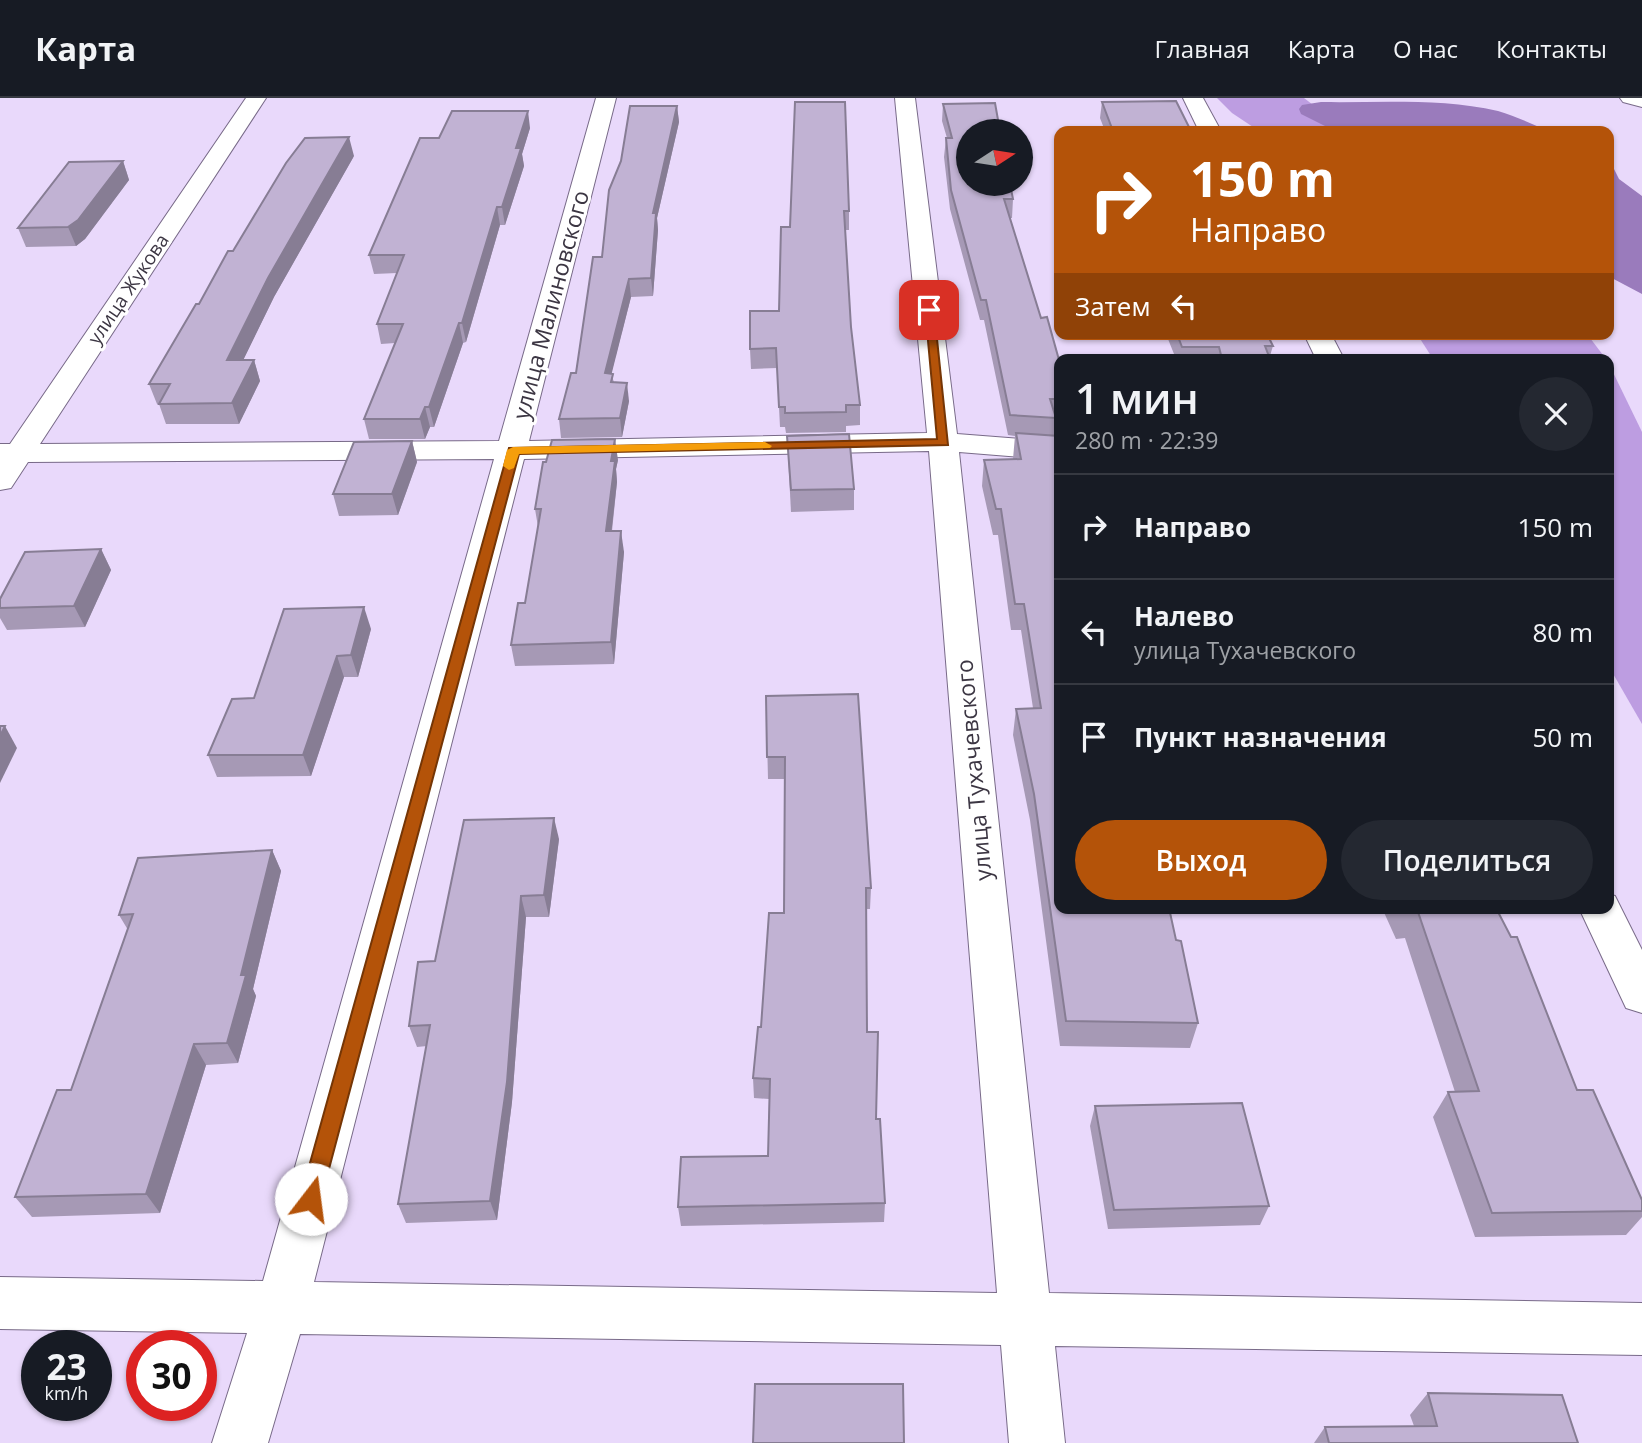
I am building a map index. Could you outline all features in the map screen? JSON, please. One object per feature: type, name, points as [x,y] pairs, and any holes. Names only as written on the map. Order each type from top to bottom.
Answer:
[{"type":"street","name":"улица Жукова","points":[[0,481],[9,453],[256,98]]},
{"type":"street","name":"улица Малиновского","points":[[240,1443],[282,1306],[606,98]]},
{"type":"street","name":"улица Тухачевского","points":[[905,98],[943,443],[1037,1443]]},
{"type":"street","points":[[1193,98],[1207,126]]},
{"type":"street","points":[[1630,98],[1642,102]]},
{"type":"street","points":[[9,453],[513,450],[943,443],[1054,451]]},
{"type":"street","points":[[1603,914],[1642,995]]},
{"type":"street","points":[[0,1303],[1642,1329]]},
{"type":"shaded area","points":[[1217,98],[1304,98],[1340,126],[1252,126],[1232,113]]},
{"type":"shaded area","points":[[1321,102],[1454,104],[1498,111],[1537,126],[1325,126],[1301,114],[1299,109],[1302,105]]},
{"type":"shaded area","points":[[1614,169],[1619,179],[1642,196],[1642,294],[1614,279]]},
{"type":"shaded area","points":[[1421,340],[1592,340],[1602,354],[1430,354]]},
{"type":"shaded area","points":[[1614,374],[1642,432],[1642,724],[1614,675]]},
{"type":"building","points":[[1176,101],[1188,126],[1111,126],[1102,102]]},
{"type":"building","points":[[795,102],[845,102],[849,211],[844,211],[851,327],[860,405],[846,405],[846,412],[785,413],[785,407],[779,407],[776,348],[750,349],[750,311],[779,311],[781,227],[790,227]]},
{"type":"building","points":[[995,103],[998,119],[956,119],[956,196],[1012,196],[1013,199],[1004,199],[1041,318],[1047,317],[1057,354],[1054,354],[1054,399],[1050,399],[1054,418],[1010,415],[986,300],[981,300],[951,190],[946,138],[952,138],[943,104]]},
{"type":"building","points":[[630,106],[677,106],[653,213],[656,213],[651,278],[629,279],[605,373],[613,374],[611,382],[627,383],[620,418],[559,419],[571,373],[576,373],[593,257],[602,257],[609,190],[621,161]]},
{"type":"building","points":[[452,111],[528,111],[516,148],[521,148],[502,207],[497,207],[462,323],[459,323],[429,407],[425,407],[420,419],[364,419],[403,324],[377,324],[404,255],[369,255],[420,138],[439,138]]},
{"type":"building","points":[[349,137],[268,278],[227,360],[254,360],[232,403],[159,404],[170,384],[149,384],[196,304],[199,304],[228,251],[233,251],[286,163],[305,138]]},
{"type":"building","points":[[123,161],[78,220],[68,227],[18,228],[69,162]]},
{"type":"building","points":[[1179,340],[1270,340],[1273,346],[1265,346],[1268,354],[1221,354],[1219,347],[1182,347]]},
{"type":"building","points":[[1016,433],[1054,436],[1054,914],[1170,914],[1176,940],[1181,941],[1198,1023],[1066,1021],[1034,794],[1016,709],[1041,708],[1024,604],[1015,604],[1001,509],[996,509],[984,460],[1021,459]]},
{"type":"building","points":[[849,434],[854,489],[791,490],[787,436]]},
{"type":"building","points":[[615,439],[611,461],[615,461],[606,531],[621,531],[611,642],[511,645],[518,603],[525,603],[541,509],[535,509],[543,462],[546,462],[552,440]]},
{"type":"building","points":[[412,441],[392,494],[333,494],[354,442]]},
{"type":"building","points":[[101,549],[74,606],[0,608],[0,599],[25,552]]},
{"type":"building","points":[[364,607],[351,655],[337,656],[303,755],[208,755],[232,699],[254,698],[284,609]]},
{"type":"building","points":[[858,694],[871,888],[866,888],[867,1032],[878,1032],[876,1119],[880,1119],[885,1203],[678,1207],[681,1157],[768,1156],[770,1079],[753,1078],[758,1027],[761,1027],[769,913],[784,913],[785,757],[767,757],[766,696]]},
{"type":"building","points":[[554,818],[544,895],[521,896],[507,1082],[490,1201],[398,1204],[430,1025],[409,1026],[418,962],[435,961],[464,820]]},
{"type":"building","points":[[272,850],[241,975],[246,975],[227,1043],[194,1044],[146,1194],[15,1197],[57,1090],[71,1090],[133,914],[119,915],[138,858]]},
{"type":"building","points":[[1419,914],[1499,914],[1511,937],[1517,937],[1577,1090],[1593,1090],[1642,1200],[1642,1211],[1492,1213],[1448,1092],[1479,1091]]},
{"type":"building","points":[[1242,1103],[1269,1206],[1114,1210],[1095,1106]]},
{"type":"building","points":[[755,1384],[903,1384],[904,1443],[753,1443]]},
{"type":"building","points":[[1428,1393],[1562,1395],[1578,1443],[1329,1443],[1325,1427],[1437,1426]]},
{"type":"slow traffic","points":[[509,466],[513,450],[765,446]]},
{"type":"route","points":[[311,1199],[513,450],[943,443],[929,310]]}]
